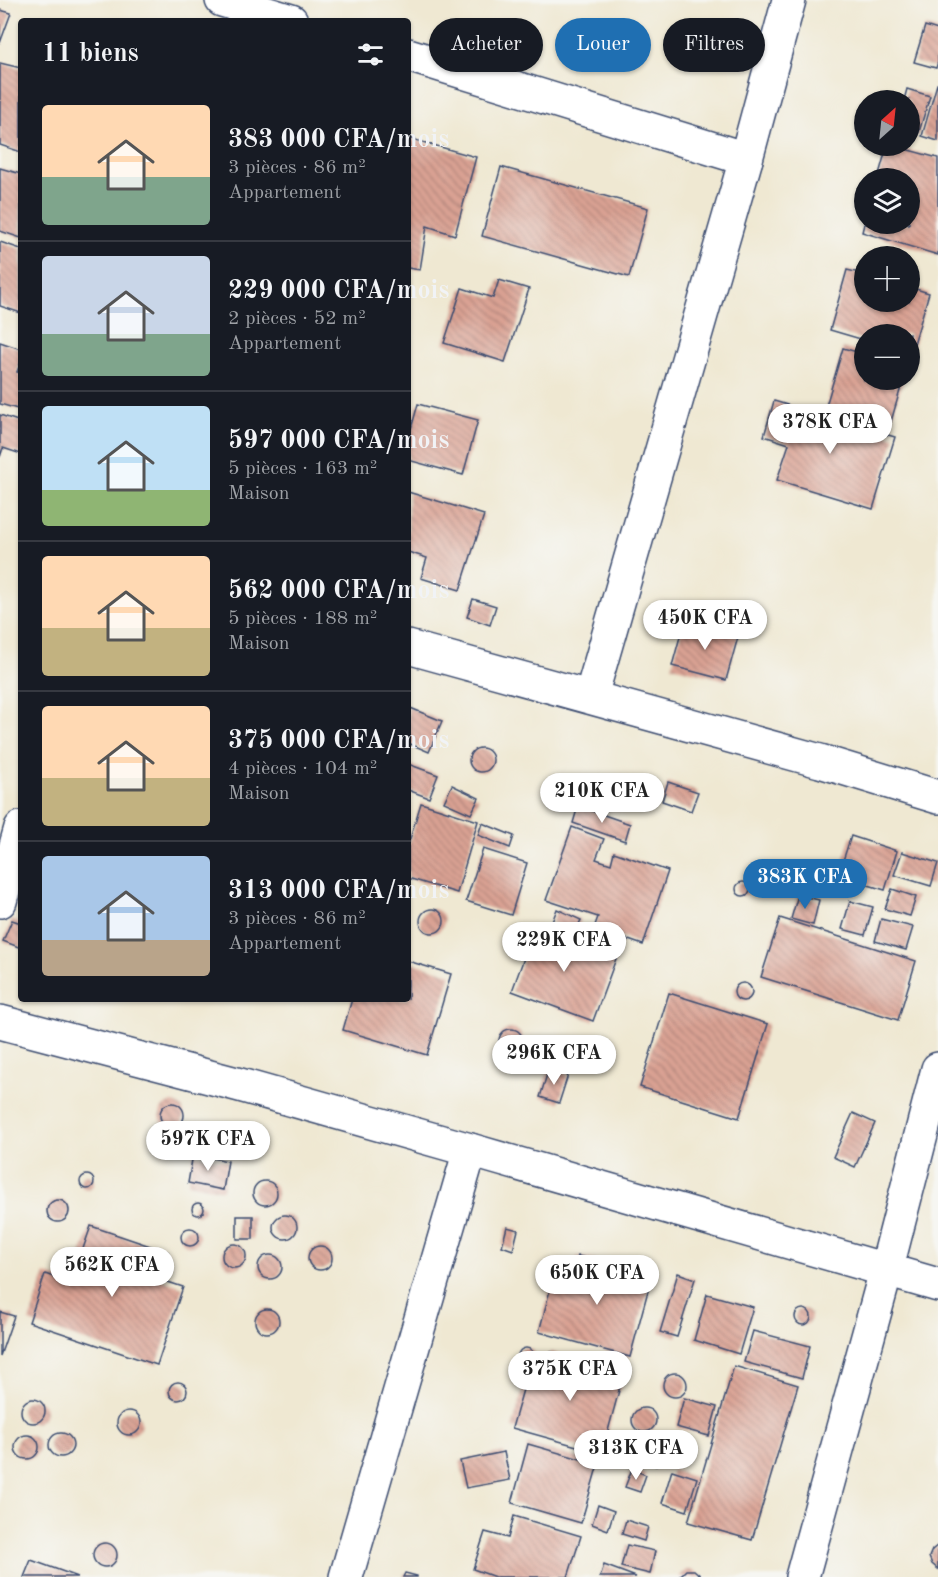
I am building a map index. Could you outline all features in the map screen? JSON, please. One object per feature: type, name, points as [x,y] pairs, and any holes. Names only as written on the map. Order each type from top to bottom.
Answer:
[{"type":"street","points":[[222,0],[256,16]]},
{"type":"street","points":[[591,696],[746,159],[789,0]]},
{"type":"street","points":[[411,56],[746,159]]},
{"type":"street","points":[[411,648],[591,696],[938,797]]},
{"type":"street","points":[[0,901],[18,838]]},
{"type":"street","points":[[0,1022],[240,1085],[938,1285]]},
{"type":"street","points":[[802,1577],[886,1271],[938,1069]]},
{"type":"street","points":[[346,1577],[470,1150]]},
{"type":"building","points":[[0,10],[11,13],[0,43]]},
{"type":"building","points":[[925,26],[938,30],[936,68],[914,62]]},
{"type":"building","points":[[0,63],[18,67],[18,151],[0,145]]},
{"type":"building","points":[[938,84],[938,141],[922,136]]},
{"type":"building","points":[[920,93],[930,96],[920,128]]},
{"type":"building","points":[[411,139],[476,157],[455,235],[427,226],[420,270],[411,268]]},
{"type":"building","points":[[920,153],[938,158],[938,255],[920,250],[920,246],[908,246],[869,234],[920,234],[920,168],[881,168],[884,156],[920,156]]},
{"type":"building","points":[[501,167],[648,208],[629,277],[482,236]]},
{"type":"building","points":[[0,168],[18,173],[18,237],[0,231]]},
{"type":"building","points":[[0,242],[18,248],[18,312],[0,306]]},
{"type":"building","points":[[847,270],[854,272],[854,312],[920,312],[920,290],[929,293],[920,324],[854,324],[854,337],[830,330]]},
{"type":"building","points":[[499,280],[529,289],[505,362],[444,343],[462,288],[493,298]]},
{"type":"building","points":[[0,342],[18,348],[18,409],[0,404]]},
{"type":"building","points":[[843,348],[854,351],[854,390],[900,390],[890,425],[826,406]]},
{"type":"building","points":[[774,401],[895,437],[873,509],[777,480],[789,444],[764,436]]},
{"type":"building","points":[[418,404],[478,420],[463,475],[411,461],[411,429]]},
{"type":"building","points":[[0,415],[18,421],[18,453],[3,448],[0,457]]},
{"type":"building","points":[[411,493],[484,515],[460,590],[421,578],[427,558],[411,553]]},
{"type":"building","points":[[473,599],[496,606],[490,625],[467,617]]},
{"type":"building","points":[[684,622],[738,637],[726,680],[672,666]]},
{"type":"building","points":[[411,708],[442,721],[429,752],[411,744]]},
{"type":"building","points":[[481,748],[490,751],[493,760],[490,769],[481,772],[472,769],[469,760],[472,751]]},
{"type":"building","points":[[411,765],[438,775],[429,798],[411,791]]},
{"type":"building","points":[[668,782],[698,792],[691,811],[662,801]]},
{"type":"building","points":[[452,785],[479,798],[471,814],[444,802]]},
{"type":"building","points":[[421,803],[478,821],[457,893],[411,879],[411,835]]},
{"type":"building","points":[[578,806],[630,824],[625,841],[573,823]]},
{"type":"building","points":[[482,823],[514,836],[510,848],[478,835]]},
{"type":"building","points":[[572,827],[604,839],[596,859],[611,864],[614,852],[668,871],[643,945],[594,928],[598,917],[546,900]]},
{"type":"building","points":[[851,836],[897,851],[885,890],[838,876]]},
{"type":"building","points":[[483,849],[527,863],[511,915],[466,901]]},
{"type":"building","points":[[902,852],[938,863],[931,886],[894,875]]},
{"type":"building","points":[[740,882],[746,882],[750,889],[746,896],[740,896],[736,892],[736,886]]},
{"type":"building","points":[[892,889],[916,897],[910,916],[885,909]]},
{"type":"building","points":[[798,895],[819,900],[813,925],[791,919]]},
{"type":"building","points":[[850,901],[873,907],[865,935],[842,929]]},
{"type":"building","points":[[432,909],[441,912],[444,921],[441,930],[432,933],[423,930],[420,921],[423,912]]},
{"type":"building","points":[[557,909],[581,920],[575,932],[552,922]]},
{"type":"building","points":[[780,918],[916,961],[898,1020],[761,977]]},
{"type":"building","points":[[881,919],[913,927],[906,950],[875,941]]},
{"type":"building","points":[[12,920],[18,922],[18,947],[3,941]]},
{"type":"building","points":[[536,925],[617,956],[593,1021],[512,991]]},
{"type":"building","points":[[411,962],[451,974],[427,1055],[343,1030],[351,1002],[411,1002]]},
{"type":"building","points":[[743,983],[749,986],[752,992],[749,998],[743,1001],[737,998],[734,992],[737,986]]},
{"type":"building","points":[[669,993],[768,1024],[739,1118],[640,1087]]},
{"type":"building","points":[[511,1029],[520,1032],[523,1041],[520,1050],[511,1053],[502,1050],[499,1041],[502,1032]]},
{"type":"building","points":[[549,1068],[568,1075],[559,1103],[540,1097]]},
{"type":"building","points":[[172,1103],[181,1106],[184,1115],[181,1124],[172,1127],[163,1124],[160,1115],[163,1106]]},
{"type":"building","points":[[853,1113],[875,1123],[855,1167],[833,1157]]},
{"type":"building","points":[[248,1133],[256,1133],[263,1140],[263,1148],[256,1155],[248,1155],[241,1148],[241,1140]]},
{"type":"building","points":[[193,1154],[228,1161],[223,1190],[188,1183]]},
{"type":"building","points":[[87,1175],[92,1177],[94,1182],[92,1187],[87,1189],[82,1187],[80,1182],[82,1177]]},
{"type":"building","points":[[260,1181],[270,1181],[277,1188],[277,1198],[270,1205],[260,1205],[253,1198],[253,1188]]},
{"type":"building","points":[[58,1200],[66,1203],[69,1211],[66,1219],[58,1222],[50,1219],[47,1211],[50,1203]]},
{"type":"building","points":[[200,1203],[204,1209],[200,1215],[196,1215],[192,1207]]},
{"type":"building","points":[[280,1215],[290,1215],[297,1222],[297,1232],[290,1239],[280,1239],[273,1232],[273,1222]]},
{"type":"building","points":[[237,1216],[253,1216],[253,1239],[237,1239]]},
{"type":"building","points":[[91,1226],[168,1252],[159,1279],[183,1287],[157,1365],[29,1322],[45,1274],[71,1283]]},
{"type":"building","points":[[507,1227],[518,1230],[513,1250],[502,1246]]},
{"type":"building","points":[[190,1228],[196,1231],[199,1237],[196,1243],[190,1246],[184,1243],[181,1237],[184,1231]]},
{"type":"building","points":[[234,1244],[243,1247],[246,1256],[243,1265],[234,1268],[225,1265],[222,1256],[225,1247]]},
{"type":"building","points":[[320,1246],[329,1249],[332,1258],[329,1267],[320,1270],[311,1267],[308,1258],[311,1249]]},
{"type":"building","points":[[270,1255],[279,1258],[282,1267],[279,1276],[270,1279],[261,1276],[258,1267],[261,1258]]},
{"type":"building","points":[[578,1256],[652,1276],[630,1357],[539,1332],[554,1275],[571,1280]]},
{"type":"building","points":[[678,1273],[695,1279],[677,1337],[660,1332]]},
{"type":"building","points":[[707,1294],[753,1307],[739,1354],[694,1340]]},
{"type":"building","points":[[267,1309],[276,1312],[279,1321],[276,1330],[267,1333],[258,1330],[255,1321],[258,1312]]},
{"type":"building","points":[[803,1309],[811,1317],[803,1325],[795,1317]]},
{"type":"building","points":[[0,1312],[14,1316],[0,1356]]},
{"type":"building","points":[[753,1331],[810,1346],[802,1378],[744,1362]]},
{"type":"building","points":[[526,1348],[532,1350],[534,1356],[532,1362],[526,1364],[520,1362],[518,1356],[520,1350]]},
{"type":"building","points":[[551,1352],[624,1372],[602,1453],[512,1428],[528,1372],[544,1376]]},
{"type":"building","points":[[734,1366],[798,1385],[752,1540],[688,1522]]},
{"type":"building","points":[[675,1373],[684,1376],[687,1385],[684,1394],[675,1397],[666,1394],[663,1385],[666,1376]]},
{"type":"building","points":[[178,1382],[184,1385],[187,1391],[184,1397],[178,1400],[172,1397],[169,1391],[172,1385]]},
{"type":"building","points":[[684,1398],[717,1407],[709,1436],[676,1427]]},
{"type":"building","points":[[33,1399],[42,1402],[45,1411],[42,1420],[33,1423],[24,1420],[21,1411],[24,1402]]},
{"type":"building","points":[[644,1408],[653,1411],[656,1420],[653,1429],[644,1432],[635,1429],[632,1420],[635,1411]]},
{"type":"building","points":[[129,1411],[138,1414],[141,1423],[138,1432],[129,1435],[120,1432],[117,1423],[120,1414]]},
{"type":"building","points":[[56,1433],[66,1433],[73,1440],[73,1450],[66,1457],[56,1457],[49,1450],[49,1440]]},
{"type":"building","points":[[27,1435],[36,1438],[39,1447],[36,1456],[27,1459],[18,1456],[15,1447],[18,1438]]},
{"type":"building","points":[[528,1444],[598,1464],[581,1523],[512,1503]]},
{"type":"building","points":[[676,1444],[682,1446],[684,1452],[682,1458],[676,1460],[670,1458],[668,1452],[670,1446]]},
{"type":"building","points":[[643,1447],[661,1453],[656,1466],[639,1459]]},
{"type":"building","points":[[504,1452],[510,1480],[466,1488],[460,1461]]},
{"type":"building","points":[[632,1469],[646,1475],[640,1492],[625,1487]]},
{"type":"building","points":[[672,1470],[697,1478],[687,1511],[662,1503]]},
{"type":"building","points":[[598,1505],[614,1511],[608,1530],[592,1524]]},
{"type":"building","points":[[514,1516],[581,1536],[568,1577],[495,1577],[473,1569],[485,1532],[508,1538]]},
{"type":"building","points":[[626,1520],[648,1527],[644,1541],[622,1534]]},
{"type":"building","points":[[105,1543],[114,1546],[117,1555],[114,1564],[105,1567],[96,1564],[93,1555],[96,1546]]},
{"type":"building","points":[[627,1545],[655,1551],[650,1574],[621,1567]]},
{"type":"building","points":[[938,1545],[938,1569],[929,1557]]},
{"type":"building","points":[[31,1560],[78,1577],[24,1577]]},
{"type":"building","points":[[604,1565],[636,1577],[600,1577]]},
{"type":"building","points":[[686,1570],[694,1570],[702,1577],[679,1577]]},
{"type":"building","points":[[405,1573],[417,1576],[417,1577],[403,1577]]}]
